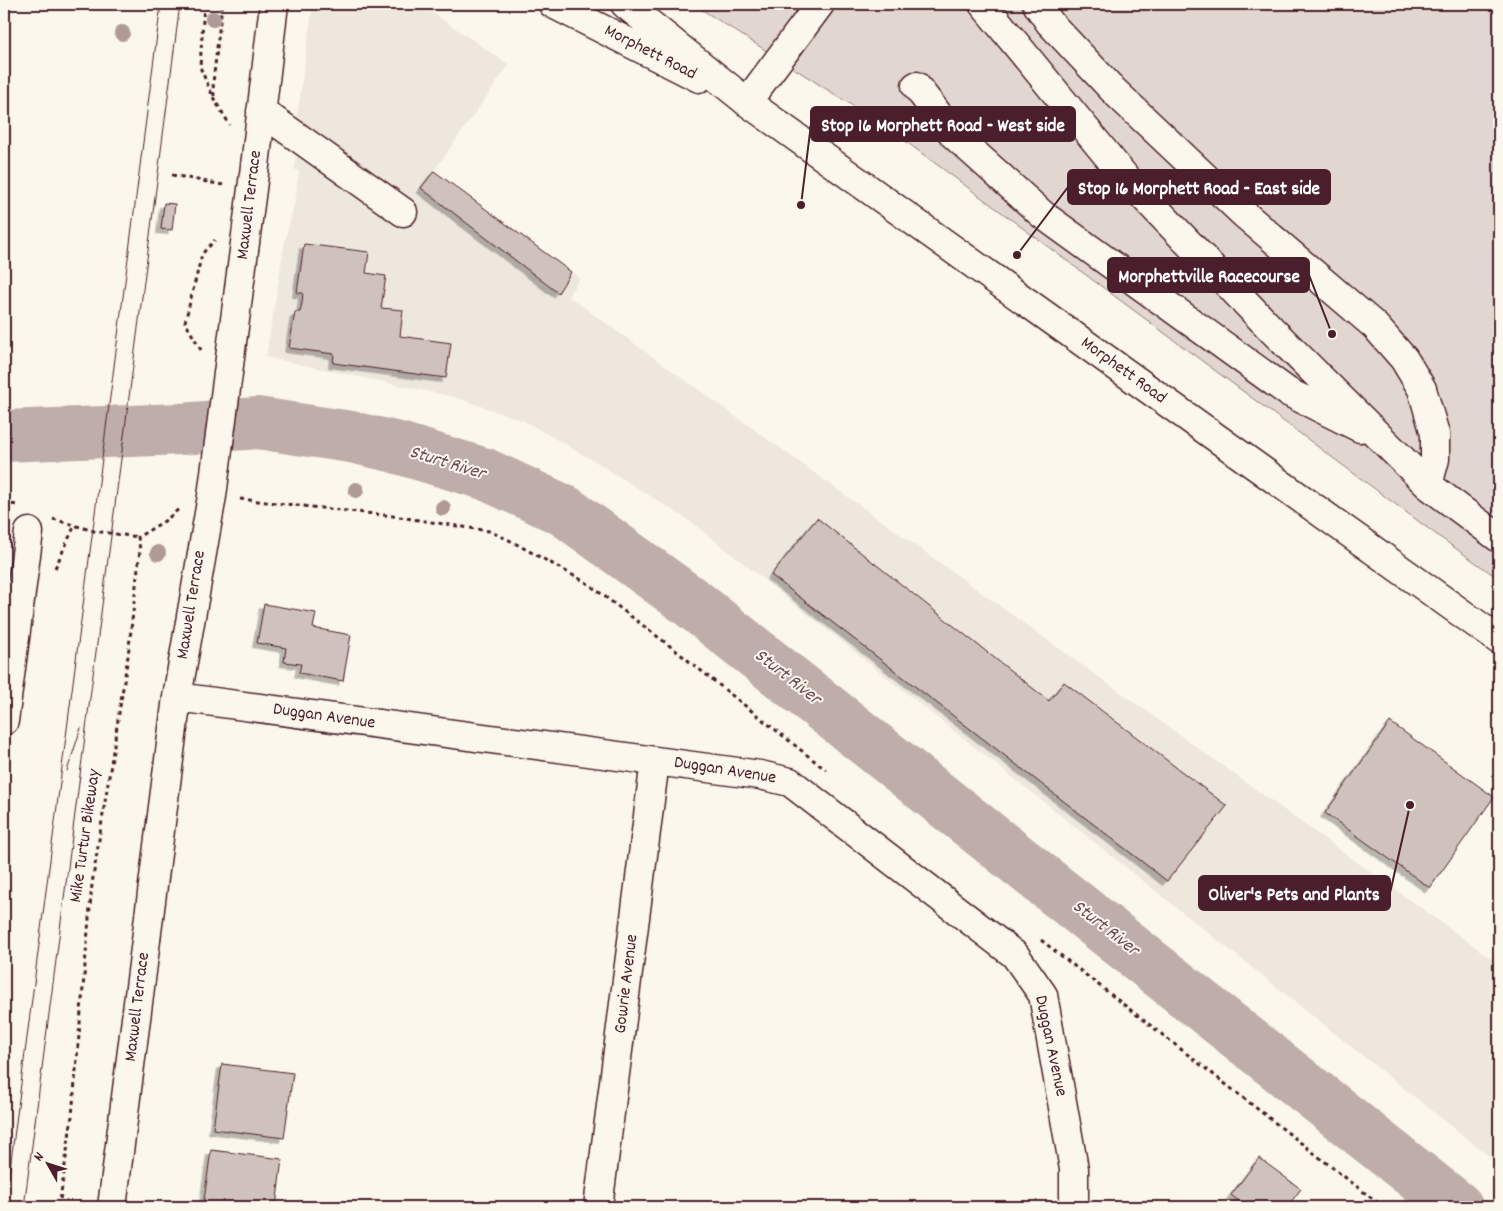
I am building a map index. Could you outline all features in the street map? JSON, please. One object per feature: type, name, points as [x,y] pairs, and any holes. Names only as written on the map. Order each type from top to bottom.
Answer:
[{"type":"street","name":"Maxwell Terrace","points":[[112,1207],[177,697],[215,462],[274,4]]},
{"type":"street","name":"Morphett Road","points":[[553,4],[747,102]]},
{"type":"street","name":"Morphett Road","points":[[625,4],[747,102],[1499,640]]},
{"type":"street","points":[[747,102],[820,4]]},
{"type":"street","points":[[983,4],[1126,177],[1272,330],[1428,485],[1499,538]]},
{"type":"street","points":[[1037,4],[1050,23],[1114,91],[1244,214],[1376,326],[1404,359],[1422,389],[1434,434],[1435,460],[1428,485]]},
{"type":"street","points":[[916,86],[954,134],[1043,215],[1288,392],[1382,439]]},
{"type":"street","points":[[261,111],[403,212]]},
{"type":"street","points":[[4,721],[6,693],[29,532]]},
{"type":"street","name":"Duggan Avenue","points":[[177,697],[760,775],[790,782],[1015,955],[1043,996],[1074,1169],[1074,1207]]},
{"type":"street","name":"Gowrie Avenue","points":[[598,1207],[655,761]]},
{"type":"path","points":[[204,4],[200,67],[214,99],[233,130]]},
{"type":"path","points":[[214,99],[213,84],[222,4]]},
{"type":"path","points":[[172,175],[228,186]]},
{"type":"path","points":[[202,352],[185,322],[202,254],[222,233]]},
{"type":"path","points":[[29,532],[38,515],[94,531],[138,537],[166,520],[184,504]]},
{"type":"path","name":"Mike Turtur Bikeway","points":[[59,1207],[72,1116],[92,884],[128,656],[140,550],[138,537]]},
{"type":"shaded area","points":[[313,4],[420,4],[509,65],[434,171],[580,278],[568,296],[1499,964],[1499,1164],[690,521],[596,462],[524,421],[454,397],[266,357],[285,240],[295,201],[299,172],[295,169],[297,117]]},
{"type":"shaded area","points":[[693,4],[1499,4],[1499,579],[889,129]]},
{"type":"building","points":[[434,171],[571,272],[558,293],[421,188]]},
{"type":"building","points":[[164,203],[175,204],[172,230],[161,229]]},
{"type":"building","points":[[304,244],[369,252],[366,273],[386,276],[381,308],[403,310],[400,336],[451,343],[446,378],[333,363],[334,354],[289,348],[295,312],[300,312],[302,303],[303,293],[297,293]]},
{"type":"building","points":[[817,518],[1049,701],[1064,682],[1227,806],[1167,881],[771,575]]},
{"type":"building","points":[[264,604],[316,613],[313,628],[351,635],[343,681],[299,673],[301,664],[284,662],[286,648],[257,643]]},
{"type":"building","points":[[1390,722],[1494,797],[1430,888],[1325,813]]},
{"type":"building","points":[[222,1064],[293,1073],[284,1138],[213,1129]]},
{"type":"building","points":[[211,1150],[282,1159],[276,1207],[203,1207]]},
{"type":"building","points":[[1259,1158],[1301,1189],[1287,1207],[1247,1207],[1231,1195]]},
{"type":"waterway","name":"Sturt River","points":[[4,436],[181,429],[257,423],[351,437],[395,447],[485,474],[565,511],[692,603],[1457,1207]]},
{"type":"tram line","points":[[5,1207],[161,4]]},
{"type":"tram line","points":[[24,1207],[180,4]]},
{"type":"tram line","points":[[67,771],[81,728]]},
{"type":"place","name":"Stop 16 Morphett Road - West side","points":[[801,205]]},
{"type":"place","name":"Stop 16 Morphett Road - East side","points":[[1017,255]]},
{"type":"place","name":"Morphettville Racecourse","points":[[1332,334]]},
{"type":"place","name":"Oliver's Pets and Plants","points":[[1410,805]]}]
